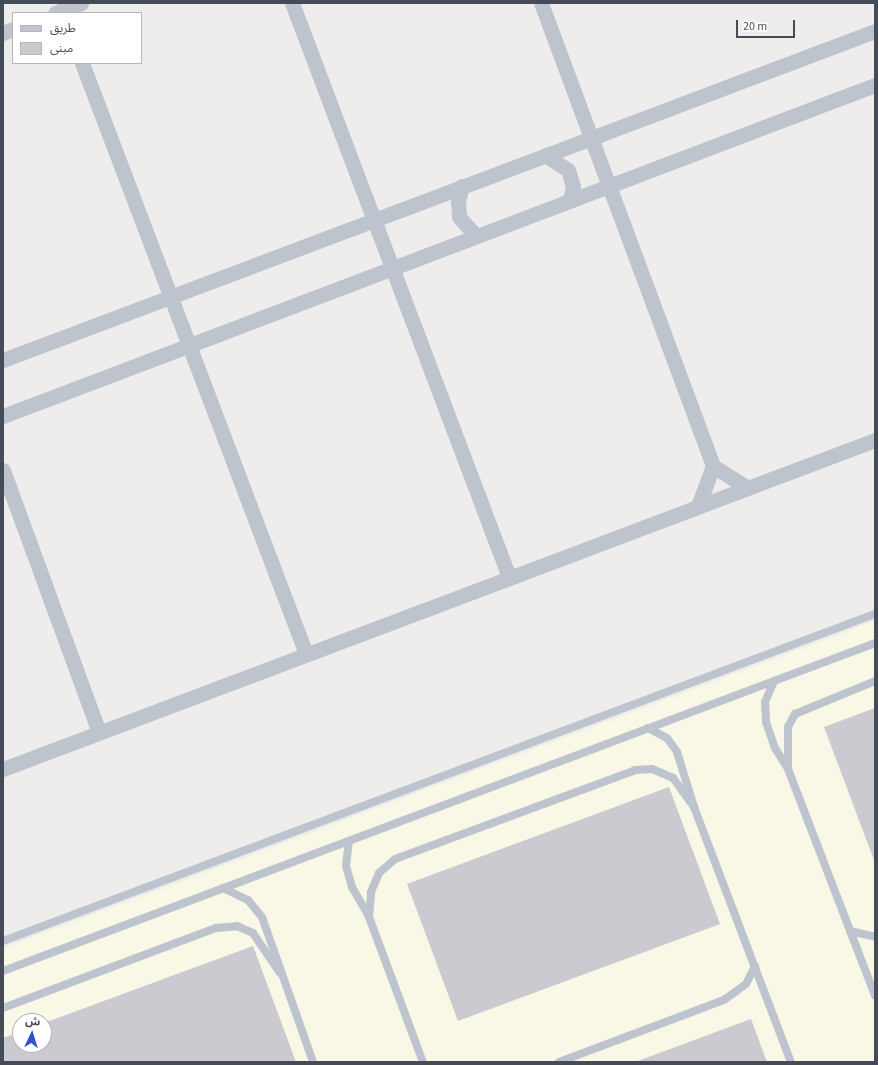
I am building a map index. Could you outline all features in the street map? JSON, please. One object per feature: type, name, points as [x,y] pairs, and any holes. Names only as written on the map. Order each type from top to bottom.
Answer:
[{"type":"street","points":[[60,12],[81,3]]},
{"type":"street","points":[[292,3],[509,577]]},
{"type":"street","points":[[541,3],[712,466],[748,488]]},
{"type":"street","points":[[3,360],[875,30]]},
{"type":"street","points":[[82,64],[306,654]]},
{"type":"street","points":[[3,416],[875,85]]},
{"type":"street","points":[[545,155],[568,170],[573,186],[570,200]]},
{"type":"street","points":[[462,186],[458,201],[459,217],[476,236]]},
{"type":"street","points":[[3,769],[875,440]]},
{"type":"street","points":[[698,506],[712,466]]},
{"type":"street","points":[[3,470],[99,732]]},
{"type":"lane","points":[[3,941],[875,614]]},
{"type":"lane","points":[[3,971],[875,643]]},
{"type":"lane","points":[[774,681],[765,702],[766,722],[788,769],[875,996]]},
{"type":"lane","points":[[788,769],[788,727],[795,714],[875,681]]},
{"type":"lane","points":[[648,728],[667,738],[678,752],[694,808],[791,1062]]},
{"type":"lane","points":[[369,917],[371,892],[379,873],[395,859],[635,770],[652,769],[673,778],[694,808]]},
{"type":"lane","points":[[349,841],[346,866],[352,887],[369,917],[423,1062]]},
{"type":"lane","points":[[223,888],[248,900],[262,917],[280,973],[313,1062]]},
{"type":"lane","points":[[3,1008],[216,928],[237,926],[253,933],[280,973]]},
{"type":"lane","points":[[850,931],[875,937]]},
{"type":"lane","points":[[559,1062],[724,1000],[746,984],[754,966]]},
{"type":"shaded area","points":[[875,621],[875,1062],[3,1062],[3,948]]},
{"type":"building","points":[[875,708],[875,863],[824,727]]},
{"type":"building","points":[[669,787],[720,924],[458,1021],[407,884]]},
{"type":"building","points":[[253,946],[296,1062],[3,1062],[3,1038],[12,1035],[12,1053],[52,1053],[52,1020]]},
{"type":"building","points":[[751,1019],[767,1062],[635,1062]]}]
